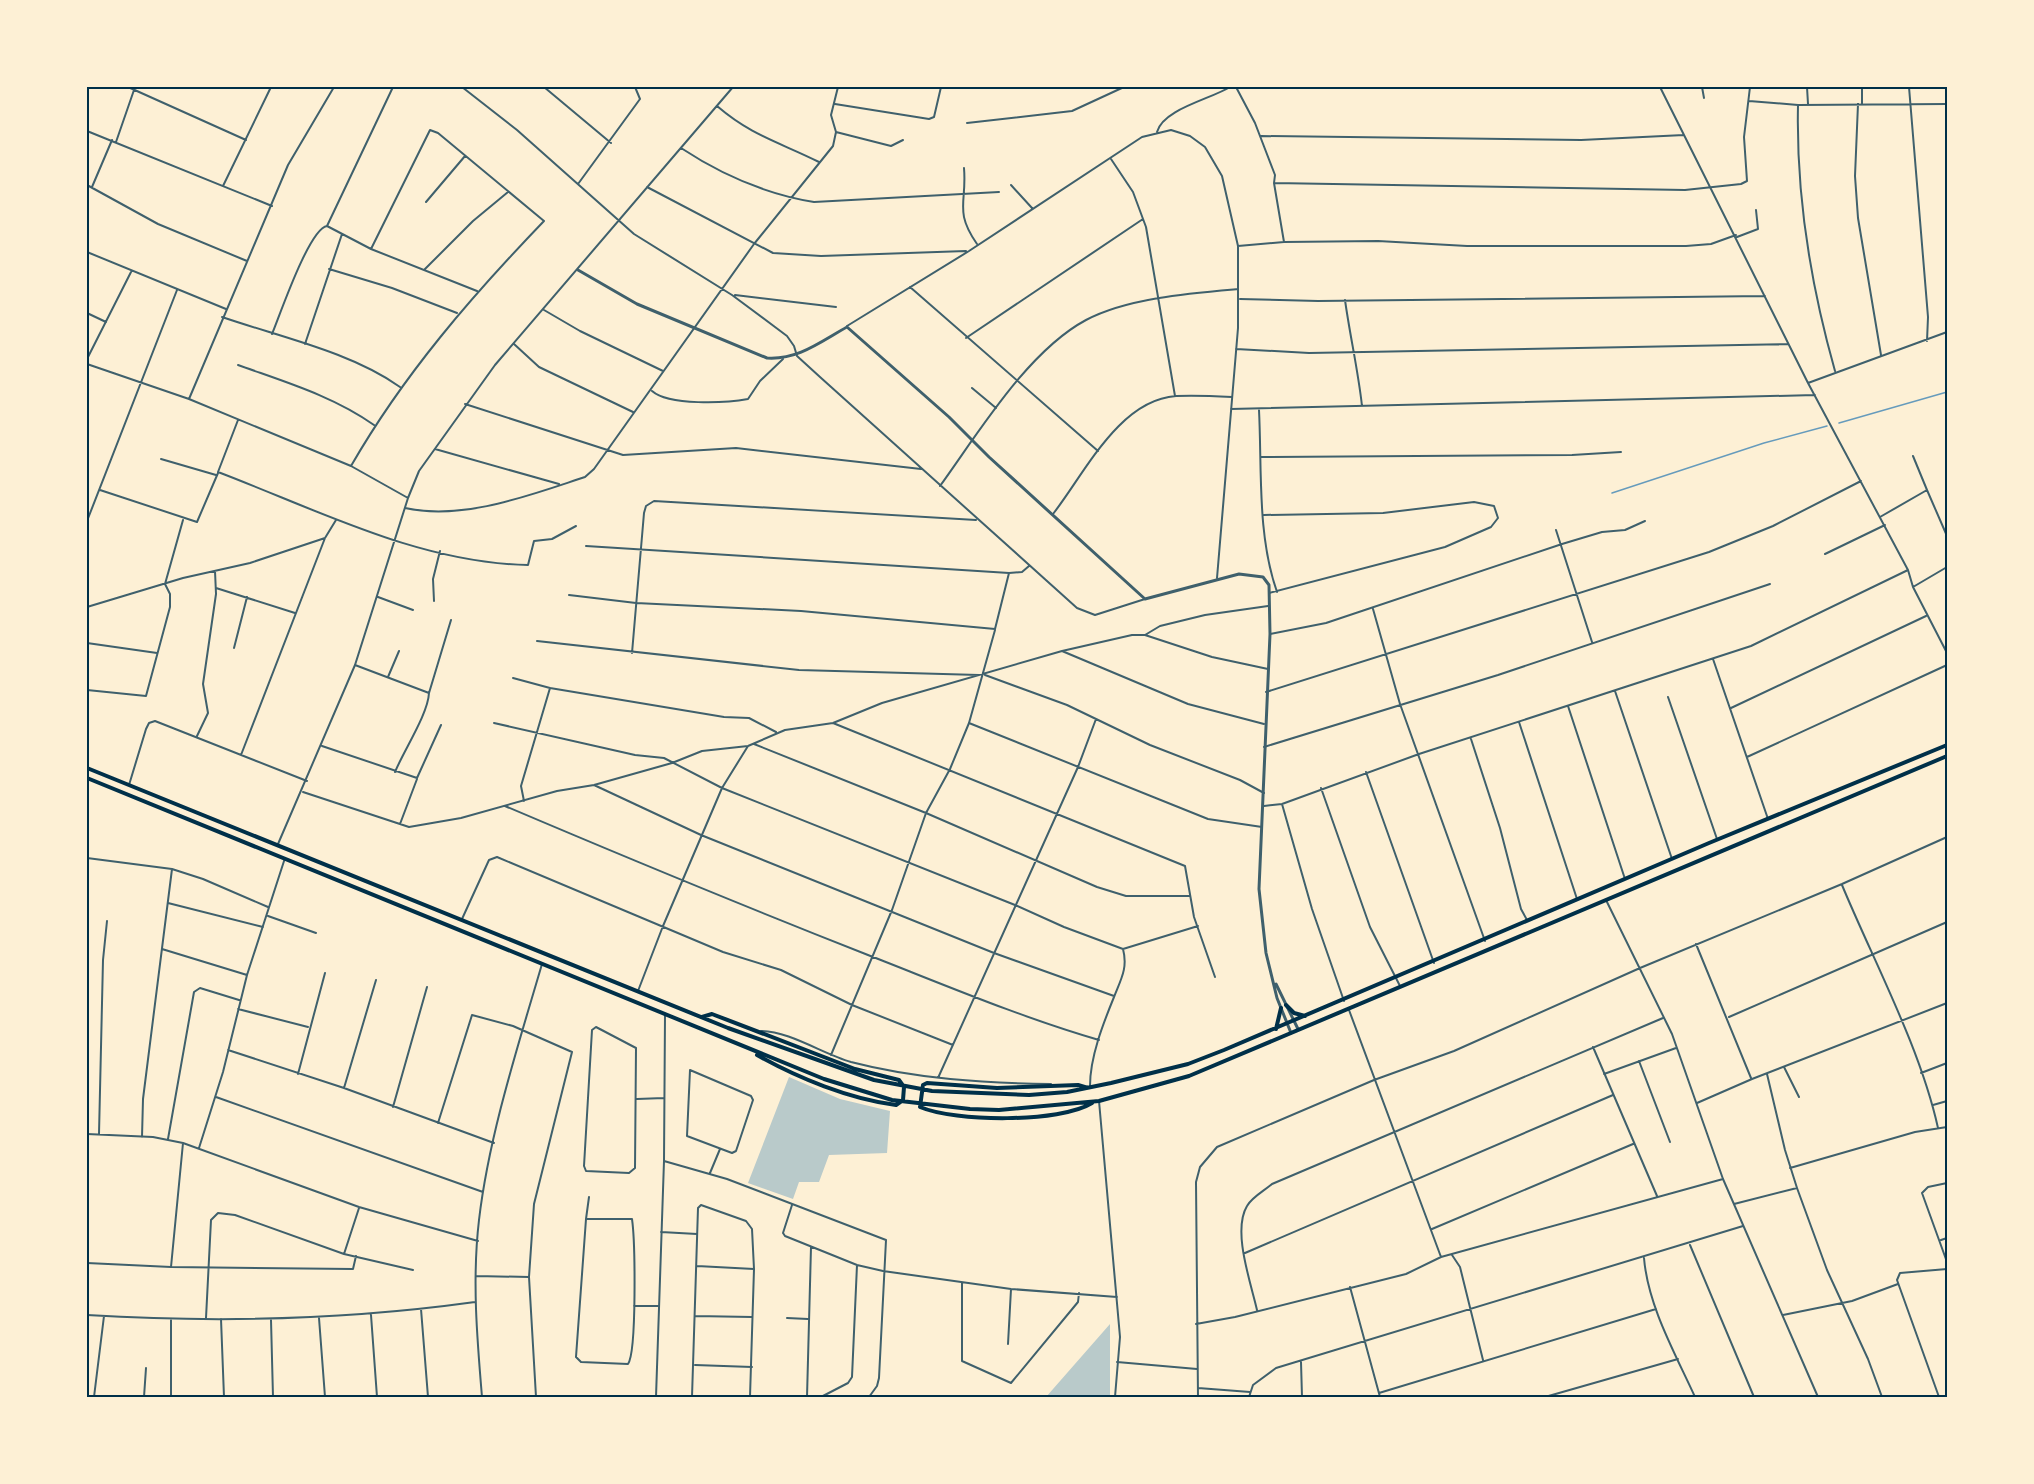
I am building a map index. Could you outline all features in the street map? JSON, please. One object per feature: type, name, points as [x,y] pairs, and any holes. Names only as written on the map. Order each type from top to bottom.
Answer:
[{"type":"highway","points":[[87,768],[701,1017],[830,1066],[894,1085],[932,1091],[1029,1095],[1089,1088],[1188,1064],[1344,1001],[1624,879],[1947,745]]},
{"type":"highway","points":[[87,778],[824,1079],[892,1100],[999,1110],[1097,1101],[1189,1076],[1946,756],[1942,748]]},
{"type":"highway","points":[[333,880],[338,869]]},
{"type":"highway","points":[[458,931],[464,923],[473,924]]},
{"type":"highway","points":[[1276,1029],[1284,1007],[1305,1016]]},
{"type":"highway","points":[[701,1017],[712,1014],[855,1069],[899,1080],[904,1087],[903,1100],[896,1105],[889,1104],[836,1089],[782,1070],[741,1047]]},
{"type":"highway","points":[[1224,1050],[1228,1060]]},
{"type":"highway","points":[[1089,1088],[1078,1085],[967,1087],[927,1083],[923,1085],[919,1105],[944,1114],[993,1118],[1070,1112],[1085,1108],[1097,1101]]},
{"type":"street","points":[[128,87],[246,140]]},
{"type":"street","points":[[223,186],[271,87]]},
{"type":"street","points":[[189,399],[288,165],[334,87]]},
{"type":"street","points":[[272,334],[308,250],[320,229],[327,226],[393,87]]},
{"type":"street","points":[[462,87],[517,130],[634,234],[732,295],[788,336],[797,356],[921,470],[1029,566],[1086,613],[1107,613],[1145,599],[1239,573],[1259,575],[1266,581],[1269,593],[1270,634],[1264,724],[1264,806],[1259,862],[1260,913],[1266,953],[1291,1034]]},
{"type":"street","points":[[544,87],[611,143]]},
{"type":"street","points":[[578,184],[611,143],[640,99],[635,87]]},
{"type":"street","points":[[278,844],[308,781],[355,665],[405,507],[419,471],[465,404],[514,344],[734,87]]},
{"type":"street","points":[[405,507],[420,511],[489,505],[585,477],[600,464],[633,412],[754,244],[833,146],[836,132],[831,115],[838,87]]},
{"type":"street","points":[[835,104],[929,119],[934,117],[941,87]]},
{"type":"street","points":[[967,123],[1072,111],[1124,87]]},
{"type":"street","points":[[1157,132],[1159,125],[1173,112],[1230,87]]},
{"type":"street","points":[[1236,87],[1261,136],[1275,175],[1274,183],[1284,242]]},
{"type":"street","points":[[1456,87],[1624,87]]},
{"type":"street","points":[[1660,87],[1709,188],[1737,236],[1815,395],[1908,570],[1913,587],[1947,652]]},
{"type":"street","points":[[1702,87],[1704,98]]},
{"type":"street","points":[[1274,183],[1709,188],[1741,184],[1747,181],[1744,137],[1750,87]]},
{"type":"street","points":[[1807,87],[1808,104]]},
{"type":"street","points":[[1862,87],[1862,104]]},
{"type":"street","points":[[1909,87],[1928,317],[1927,341]]},
{"type":"street","points":[[116,142],[134,90]]},
{"type":"street","points":[[1749,101],[1798,105],[1947,104]]},
{"type":"street","points":[[1858,104],[1856,176],[1858,219],[1881,355]]},
{"type":"street","points":[[1798,105],[1797,145],[1815,293],[1835,371]]},
{"type":"street","points":[[717,106],[740,126],[757,136],[819,162]]},
{"type":"street","points":[[87,130],[272,206]]},
{"type":"street","points":[[351,466],[374,425],[458,313],[544,221],[438,133],[430,130],[371,249]]},
{"type":"street","points":[[578,270],[637,304],[692,329],[759,355],[783,359],[797,356],[969,251],[1142,137],[1172,130],[1190,136],[1211,156],[1226,188],[1238,246],[1239,299],[1236,349],[1217,578]]},
{"type":"street","points":[[836,132],[891,146],[903,140]]},
{"type":"street","points":[[1261,136],[1581,140],[1684,135]]},
{"type":"street","points":[[92,187],[112,140]]},
{"type":"street","points":[[681,148],[743,183],[792,198],[837,203],[999,192]]},
{"type":"street","points":[[426,202],[465,156]]},
{"type":"street","points":[[1110,158],[1133,192],[1144,219],[1175,396]]},
{"type":"street","points":[[964,168],[963,221],[977,244]]},
{"type":"street","points":[[87,185],[158,224],[246,261]]},
{"type":"street","points":[[1011,185],[1032,208]]},
{"type":"street","points":[[647,187],[773,253],[821,256],[969,251]]},
{"type":"street","points":[[425,269],[473,221],[508,192]]},
{"type":"street","points":[[1238,246],[1284,242],[1378,241],[1467,246],[1534,244],[1686,246],[1711,244],[1758,229],[1756,210]]},
{"type":"street","points":[[966,338],[1144,219]]},
{"type":"street","points":[[327,226],[371,249],[477,291]]},
{"type":"street","points":[[305,344],[342,234]]},
{"type":"street","points":[[87,252],[131,272],[226,309]]},
{"type":"street","points":[[329,269],[392,288],[458,313]]},
{"type":"street","points":[[87,359],[131,272]]},
{"type":"street","points":[[909,286],[1016,382],[1098,451]]},
{"type":"street","points":[[940,486],[1016,382],[1056,341],[1086,320],[1122,307],[1239,289]]},
{"type":"street","points":[[87,521],[177,290]]},
{"type":"street","points":[[732,295],[790,303],[836,306]]},
{"type":"street","points":[[1239,299],[1765,296]]},
{"type":"street","points":[[1345,300],[1353,351],[1357,362],[1362,407]]},
{"type":"street","points":[[544,310],[580,331],[663,371]]},
{"type":"street","points":[[87,313],[107,322]]},
{"type":"street","points":[[222,317],[305,344],[376,372],[401,388]]},
{"type":"street","points":[[847,327],[1145,599]]},
{"type":"street","points":[[1809,383],[1835,371],[1927,341],[1947,332]]},
{"type":"street","points":[[514,344],[539,367],[633,412]]},
{"type":"street","points":[[1236,349],[1281,352],[1506,351],[1789,344]]},
{"type":"street","points":[[651,390],[658,397],[683,401],[748,399],[760,381],[783,359]]},
{"type":"street","points":[[87,364],[141,385],[189,399],[351,466],[408,498]]},
{"type":"street","points":[[237,366],[296,385],[352,410],[374,425]]},
{"type":"street","points":[[972,388],[996,408]]},
{"type":"street","points":[[1231,409],[1815,395]]},
{"type":"street","points":[[1053,514],[1098,451],[1133,412],[1175,396],[1232,396]]},
{"type":"street","points":[[465,404],[623,455],[736,448],[921,470]]},
{"type":"street","points":[[1259,410],[1264,515],[1271,572],[1276,592]]},
{"type":"street","points":[[100,490],[183,520],[192,522],[199,519],[238,420]]},
{"type":"street","points":[[435,449],[484,465],[561,485]]},
{"type":"street","points":[[1262,458],[1572,455],[1621,452]]},
{"type":"street","points":[[1913,456],[1947,536]]},
{"type":"street","points":[[161,459],[217,474],[395,542],[501,565],[528,565],[534,541],[552,539],[576,526]]},
{"type":"street","points":[[1266,692],[1579,595],[1753,535],[1861,481]]},
{"type":"street","points":[[1880,517],[1927,490]]},
{"type":"street","points":[[632,653],[639,550],[646,506],[654,501],[978,520]]},
{"type":"street","points":[[1264,515],[1383,513],[1474,502],[1494,506],[1498,518],[1491,527],[1445,547],[1269,593]]},
{"type":"street","points":[[87,690],[144,697],[170,601],[165,584],[183,520]]},
{"type":"street","points":[[241,755],[275,672],[295,613],[326,538],[336,520]]},
{"type":"street","points":[[1270,634],[1314,626],[1562,544],[1602,532],[1625,530],[1645,521]]},
{"type":"street","points":[[1825,554],[1885,525]]},
{"type":"street","points":[[1556,530],[1579,595],[1592,642]]},
{"type":"street","points":[[87,607],[326,538]]},
{"type":"street","points":[[586,546],[1009,573],[1022,572],[1029,566]]},
{"type":"street","points":[[434,601],[433,579],[441,551]]},
{"type":"street","points":[[1913,587],[1947,567]]},
{"type":"street","points":[[1264,806],[1282,804],[1419,754],[1713,659],[1783,632],[1908,570]]},
{"type":"street","points":[[197,736],[208,713],[203,684],[216,588],[215,571]]},
{"type":"street","points":[[831,1055],[892,910],[926,813],[950,769],[969,723],[984,675],[1009,573]]},
{"type":"street","points":[[1264,747],[1498,675],[1770,584]]},
{"type":"street","points":[[216,588],[295,613]]},
{"type":"street","points":[[569,595],[636,603],[801,611],[995,629]]},
{"type":"street","points":[[234,648],[247,597]]},
{"type":"street","points":[[378,597],[413,610]]},
{"type":"street","points":[[1145,635],[1160,626],[1205,615],[1268,606]]},
{"type":"street","points":[[1373,608],[1400,704],[1485,941]]},
{"type":"street","points":[[1731,708],[1927,615]]},
{"type":"street","points":[[395,772],[420,722],[451,620]]},
{"type":"street","points":[[303,792],[400,824],[413,826],[461,818],[557,791],[594,785],[672,763],[702,751],[748,746],[778,733],[804,726],[833,723],[882,703],[984,675],[989,671],[1132,635],[1145,635],[1212,657],[1268,669]]},
{"type":"street","points":[[537,641],[799,670],[984,675],[1067,705],[1150,745],[1240,780],[1264,793]]},
{"type":"street","points":[[87,643],[157,653]]},
{"type":"street","points":[[388,677],[399,651]]},
{"type":"street","points":[[1062,651],[1188,704],[1264,724]]},
{"type":"street","points":[[1713,659],[1768,819]]},
{"type":"street","points":[[1747,757],[1947,664]]},
{"type":"street","points":[[355,665],[429,693]]},
{"type":"street","points":[[513,678],[550,688],[724,717],[748,718],[778,733]]},
{"type":"street","points":[[524,801],[521,786],[550,688]]},
{"type":"street","points":[[1615,691],[1672,859]]},
{"type":"street","points":[[1668,697],[1717,840]]},
{"type":"street","points":[[1568,706],[1624,879]]},
{"type":"street","points":[[938,1078],[1078,766],[1096,720]]},
{"type":"street","points":[[129,785],[149,723],[162,722],[308,781]]},
{"type":"street","points":[[1520,722],[1578,900]]},
{"type":"street","points":[[494,723],[635,755],[664,758],[722,788],[1123,949],[1198,926]]},
{"type":"street","points":[[833,723],[1185,866],[1189,896],[1215,977]]},
{"type":"street","points":[[969,723],[1209,819],[1262,827]]},
{"type":"street","points":[[400,824],[417,778],[441,725]]},
{"type":"street","points":[[1471,738],[1500,828],[1521,909],[1528,922]]},
{"type":"street","points":[[753,743],[926,813],[1035,861],[1126,896],[1189,896]]},
{"type":"street","points":[[322,746],[417,778]]},
{"type":"street","points":[[638,991],[722,788],[748,746]]},
{"type":"street","points":[[1366,772],[1434,963]]},
{"type":"street","points":[[594,785],[701,835],[994,953],[1114,996]]},
{"type":"street","points":[[1321,788],[1370,927],[1401,987]]},
{"type":"street","points":[[1282,804],[1312,909],[1344,1001]]},
{"type":"street","points":[[505,806],[682,881],[975,999],[1032,1021],[1099,1040]]},
{"type":"street","points":[[1198,1397],[1196,1182],[1206,1158],[1217,1147],[1374,1080],[1454,1051],[1640,968],[1842,884],[1947,837]]},
{"type":"street","points":[[462,919],[489,860],[497,857],[723,951],[774,967],[852,1005],[953,1046]]},
{"type":"street","points":[[87,858],[172,869],[203,879],[268,907]]},
{"type":"street","points":[[199,1148],[216,1097],[239,1000],[285,858]]},
{"type":"street","points":[[142,1137],[143,1099],[172,869]]},
{"type":"street","points":[[1842,884],[1921,1073],[1938,1128]]},
{"type":"street","points":[[1606,900],[1676,1048],[1723,1179],[1818,1397]]},
{"type":"street","points":[[168,903],[263,927]]},
{"type":"street","points":[[267,915],[316,933]]},
{"type":"street","points":[[99,1134],[103,960],[107,921]]},
{"type":"street","points":[[1728,1017],[1947,922]]},
{"type":"street","points":[[1696,944],[1752,1079]]},
{"type":"street","points":[[162,949],[247,975]]},
{"type":"street","points":[[1089,1088],[1099,1040],[1124,974],[1126,959],[1123,949]]},
{"type":"street","points":[[482,1397],[475,1302],[483,1192],[523,1030],[542,964]]},
{"type":"street","points":[[298,1074],[325,973]]},
{"type":"street","points":[[344,1088],[376,980]]},
{"type":"street","points":[[393,1107],[427,987]]},
{"type":"street","points":[[168,1139],[194,992],[200,988],[239,1000]]},
{"type":"street","points":[[1697,1103],[1752,1079],[1947,1003]]},
{"type":"street","points":[[1284,1007],[1299,1031]]},
{"type":"street","points":[[238,1009],[309,1027]]},
{"type":"street","points":[[1348,1010],[1441,1257]]},
{"type":"street","points":[[656,1397],[664,1161],[665,1015]]},
{"type":"street","points":[[438,1123],[472,1016],[500,1021],[572,1052],[534,1204],[529,1277],[536,1397]]},
{"type":"street","points":[[1257,1310],[1242,1237],[1243,1218],[1247,1206],[1272,1184],[1663,1018]]},
{"type":"street","points":[[596,1028],[636,1047],[637,1099],[634,1171],[586,1171],[584,1166],[592,1030],[596,1028]]},
{"type":"street","points":[[758,1031],[779,1034],[850,1062],[938,1078],[1059,1086]]},
{"type":"street","points":[[1593,1047],[1633,1144],[1658,1197]]},
{"type":"street","points":[[1604,1074],[1676,1048]]},
{"type":"street","points":[[228,1050],[344,1088],[494,1143]]},
{"type":"street","points":[[1639,1061],[1670,1142]]},
{"type":"street","points":[[1921,1073],[1947,1063]]},
{"type":"street","points":[[1784,1067],[1799,1097]]},
{"type":"street","points":[[690,1070],[751,1096],[753,1100],[736,1151],[732,1153],[720,1149],[687,1136],[690,1070]]},
{"type":"street","points":[[1767,1074],[1797,1188],[1827,1270],[1882,1397]]},
{"type":"street","points":[[1245,1253],[1613,1095]]},
{"type":"street","points":[[216,1097],[483,1192]]},
{"type":"street","points":[[637,1099],[664,1098]]},
{"type":"street","points":[[1097,1101],[1120,1338],[1115,1397]]},
{"type":"street","points":[[1932,1105],[1947,1101]]},
{"type":"street","points":[[1790,1168],[1947,1127]]},
{"type":"street","points":[[87,1134],[168,1139],[183,1143],[359,1207],[478,1241]]},
{"type":"street","points":[[171,1267],[183,1143]]},
{"type":"street","points":[[1432,1229],[1633,1144]]},
{"type":"street","points":[[710,1173],[720,1149]]},
{"type":"street","points":[[664,1161],[710,1173],[886,1240],[879,1378],[877,1386],[869,1397]]},
{"type":"street","points":[[1196,1323],[1416,1272],[1441,1257],[1723,1179]]},
{"type":"street","points":[[1947,1184],[1928,1187],[1922,1193],[1941,1240],[1947,1262]]},
{"type":"street","points":[[1734,1204],[1797,1188]]},
{"type":"street","points":[[586,1219],[632,1220],[634,1306],[632,1354],[628,1364],[577,1361],[586,1219],[589,1197]]},
{"type":"street","points":[[692,1397],[698,1208],[701,1204],[746,1221],[752,1229],[754,1269],[750,1397]]},
{"type":"street","points":[[792,1205],[783,1233],[788,1239],[812,1246],[857,1265],[962,1282],[1117,1297]]},
{"type":"street","points":[[344,1254],[359,1207]]},
{"type":"street","points":[[206,1318],[212,1220],[218,1213],[236,1215],[344,1254],[413,1270]]},
{"type":"street","points":[[1249,1397],[1250,1392],[1263,1375],[1276,1368],[1470,1311],[1743,1226]]},
{"type":"street","points":[[661,1233],[697,1234]]},
{"type":"street","points":[[1941,1240],[1947,1238]]},
{"type":"street","points":[[1690,1244],[1754,1397]]},
{"type":"street","points":[[807,1397],[812,1246]]},
{"type":"street","points":[[1452,1255],[1460,1268],[1483,1360]]},
{"type":"street","points":[[87,1263],[208,1268],[353,1269],[356,1256]]},
{"type":"street","points":[[1644,1258],[1644,1270],[1656,1309],[1695,1397]]},
{"type":"street","points":[[821,1397],[848,1383],[852,1377],[857,1265]]},
{"type":"street","points":[[697,1266],[754,1269]]},
{"type":"street","points":[[1939,1397],[1898,1284],[1900,1273],[1947,1269]]},
{"type":"street","points":[[476,1276],[529,1277]]},
{"type":"street","points":[[962,1282],[962,1361],[1011,1383],[1078,1302],[1079,1293]]},
{"type":"street","points":[[1782,1315],[1842,1302],[1898,1284]]},
{"type":"street","points":[[1350,1287],[1379,1395],[1483,1360],[1656,1309]]},
{"type":"street","points":[[1008,1344],[1011,1288]]},
{"type":"street","points":[[87,1315],[171,1320],[206,1318],[271,1320],[371,1315],[475,1302]]},
{"type":"street","points":[[634,1306],[658,1306]]},
{"type":"street","points":[[421,1309],[428,1397]]},
{"type":"street","points":[[371,1315],[377,1397]]},
{"type":"street","points":[[94,1397],[104,1316]]},
{"type":"street","points":[[695,1316],[752,1317]]},
{"type":"street","points":[[319,1318],[325,1397]]},
{"type":"street","points":[[788,1318],[808,1319]]},
{"type":"street","points":[[221,1319],[224,1397]]},
{"type":"street","points":[[171,1320],[171,1397]]},
{"type":"street","points":[[271,1320],[273,1397]]},
{"type":"street","points":[[1545,1397],[1678,1359]]},
{"type":"street","points":[[1118,1362],[1197,1369]]},
{"type":"street","points":[[1301,1362],[1302,1397]]},
{"type":"street","points":[[694,1365],[752,1367]]},
{"type":"street","points":[[144,1397],[146,1368]]},
{"type":"street","points":[[1198,1388],[1250,1392]]},
{"type":"shaded area","points":[[789,1077],[840,1099],[890,1111],[887,1153],[829,1155],[819,1182],[799,1182],[793,1199],[748,1183]]},
{"type":"shaded area","points":[[1110,1324],[1110,1397],[1046,1397]]},
{"type":"waterway","points":[[1839,423],[1947,392]]},
{"type":"waterway","points":[[1612,493],[1764,443],[1827,426]]}]
